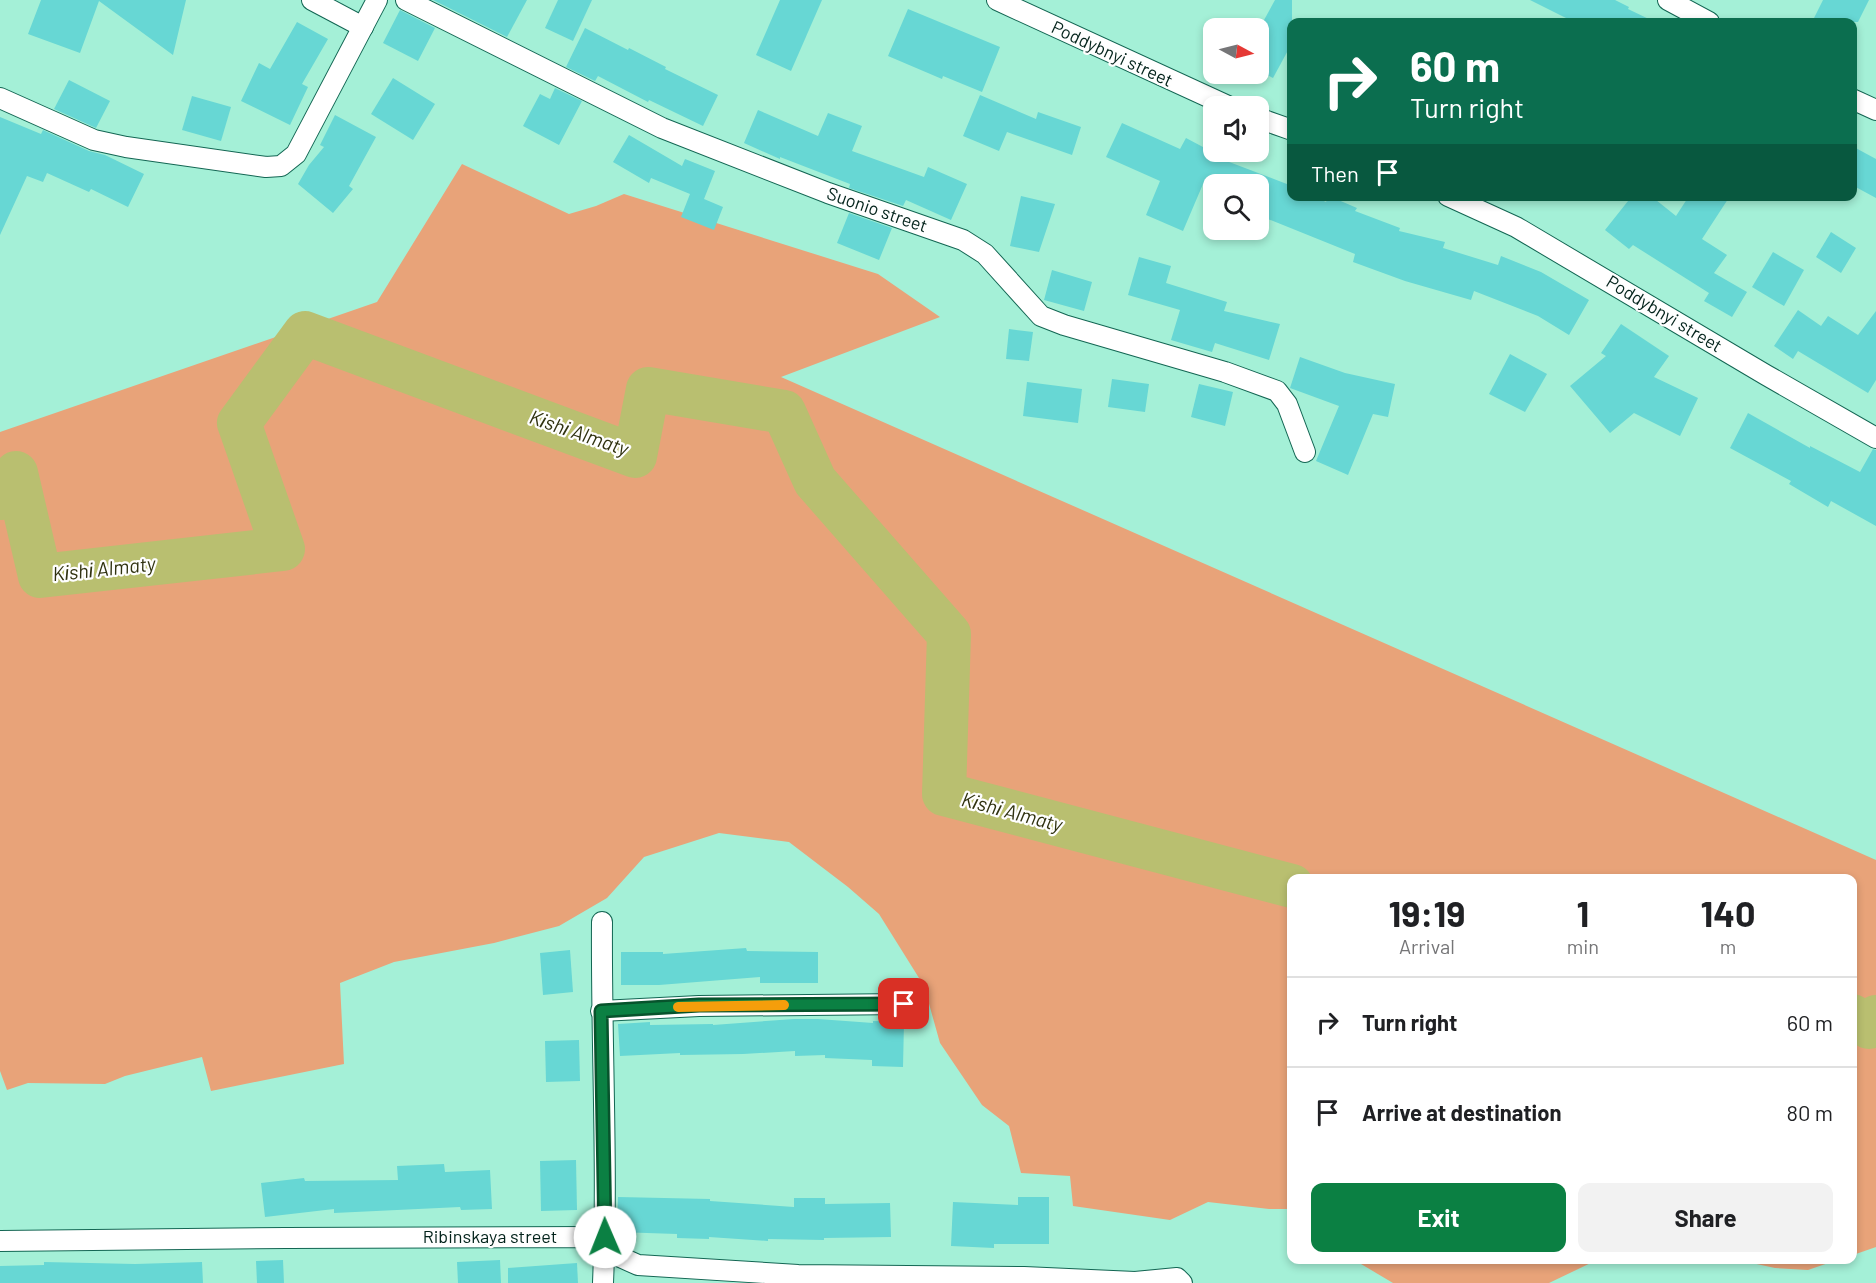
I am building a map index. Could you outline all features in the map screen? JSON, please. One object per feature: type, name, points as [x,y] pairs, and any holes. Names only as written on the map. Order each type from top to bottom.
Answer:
[{"type":"street","points":[[312,0],[363,27]]},
{"type":"street","points":[[0,99],[94,140],[126,147],[266,167],[281,166],[296,154],[377,0]]},
{"type":"street","name":"Suonio street","points":[[406,0],[662,128],[828,193],[963,240],[985,254],[1041,316],[1064,325],[1225,372],[1277,391],[1287,404],[1305,452]]},
{"type":"street","name":"Poddybnyi street","points":[[997,0],[1206,96]]},
{"type":"street","points":[[1668,0],[1702,18]]},
{"type":"street","points":[[1857,101],[1876,110]]},
{"type":"street","points":[[1269,122],[1287,128]]},
{"type":"street","name":"Poddybnyi street","points":[[1459,201],[1516,227],[1876,438]]},
{"type":"street","points":[[602,922],[601,1011],[605,1237],[603,1283]]},
{"type":"street","points":[[601,1011],[699,1005],[904,1004]]},
{"type":"street","points":[[605,1237],[618,1256],[638,1265],[798,1275],[1024,1277],[1135,1282],[1177,1278],[1182,1283]]},
{"type":"street","name":"Ribinskaya street","points":[[0,1241],[605,1237]]},
{"type":"shaded area","points":[[462,164],[569,214],[624,194],[878,274],[940,317],[781,377],[1876,860],[1876,1247],[1857,1254],[1857,874],[1287,874],[1287,1209],[1208,1202],[1170,1220],[1073,1206],[1070,1176],[1021,1173],[1009,1126],[982,1105],[940,1043],[924,986],[879,914],[789,842],[719,833],[644,857],[607,898],[559,926],[494,943],[394,962],[340,983],[344,1064],[211,1091],[202,1057],[125,1076],[105,1084],[28,1083],[7,1090],[0,1071],[0,432],[377,302]]},
{"type":"shaded area","points":[[1361,1264],[1589,1264],[1549,1283],[1393,1283]]},
{"type":"shaded area","points":[[1756,1264],[1825,1264],[1808,1270],[1775,1268]]},
{"type":"building","points":[[41,0],[186,0],[173,55],[99,1],[80,53],[28,34]]},
{"type":"building","points":[[433,0],[527,0],[507,37]]},
{"type":"building","points":[[558,0],[592,0],[573,41],[545,28]]},
{"type":"building","points":[[780,0],[822,0],[791,71],[756,55]]},
{"type":"building","points":[[1275,0],[1292,0],[1292,18],[1287,18],[1287,52],[1273,78],[1269,76],[1269,18],[1265,18]]},
{"type":"building","points":[[1530,0],[1615,0],[1647,18],[1566,18]]},
{"type":"building","points":[[1823,0],[1869,0],[1858,22],[1857,18],[1814,18]]},
{"type":"building","points":[[908,9],[1000,47],[982,92],[943,76],[942,79],[888,56]]},
{"type":"building","points":[[400,10],[435,28],[418,61],[383,43]]},
{"type":"building","points":[[297,22],[328,39],[302,84],[308,87],[290,125],[241,101],[259,63],[270,69]]},
{"type":"building","points":[[585,28],[628,50],[629,48],[718,95],[703,126],[649,100],[648,102],[598,76],[595,81],[566,67]]},
{"type":"building","points":[[393,78],[435,104],[413,140],[371,114]]},
{"type":"building","points":[[69,80],[110,101],[96,128],[54,109]]},
{"type":"building","points":[[555,88],[582,101],[559,145],[523,126],[540,94],[550,99]]},
{"type":"building","points":[[980,95],[1036,119],[1038,112],[1081,127],[1072,155],[1007,132],[999,151],[963,136]]},
{"type":"building","points":[[192,96],[231,107],[221,141],[182,130]]},
{"type":"building","points":[[758,110],[818,136],[828,113],[862,126],[852,151],[924,177],[928,167],[967,184],[951,220],[906,200],[903,206],[849,188],[850,184],[780,157],[780,159],[744,143]]},
{"type":"building","points":[[335,115],[376,137],[349,186],[353,189],[333,213],[298,184],[309,165],[324,147],[320,145]]},
{"type":"building","points":[[0,117],[41,134],[43,130],[89,151],[105,155],[144,174],[128,207],[91,189],[89,192],[47,173],[43,182],[27,176],[0,235]]},
{"type":"building","points":[[1122,123],[1180,149],[1186,138],[1203,147],[1203,162],[1229,162],[1261,174],[1203,174],[1203,184],[1183,231],[1146,215],[1160,181],[1106,157]]},
{"type":"building","points":[[629,135],[682,166],[685,159],[715,171],[704,199],[723,207],[714,230],[681,217],[690,194],[651,178],[649,183],[613,162]]},
{"type":"building","points":[[1857,149],[1876,159],[1876,198],[1857,188]]},
{"type":"building","points":[[1269,177],[1287,184],[1287,201],[1341,201],[1357,208],[1355,211],[1400,228],[1399,231],[1445,242],[1443,248],[1498,265],[1501,256],[1541,272],[1589,300],[1569,335],[1538,316],[1474,291],[1471,300],[1405,281],[1353,262],[1355,254],[1269,219]]},
{"type":"building","points":[[1021,196],[1055,204],[1039,252],[1010,246]]},
{"type":"building","points":[[1628,201],[1657,201],[1676,216],[1686,201],[1727,201],[1702,239],[1727,255],[1714,273],[1747,292],[1732,317],[1704,301],[1709,293],[1633,245],[1629,249],[1605,230]]},
{"type":"building","points":[[849,213],[892,228],[879,260],[837,243]]},
{"type":"building","points":[[1831,232],[1856,248],[1841,273],[1816,257]]},
{"type":"building","points":[[1773,252],[1804,270],[1784,306],[1752,287]]},
{"type":"building","points":[[1139,257],[1171,266],[1166,283],[1227,302],[1224,311],[1280,324],[1269,360],[1215,343],[1212,352],[1171,340],[1180,310],[1128,295]]},
{"type":"building","points":[[1052,270],[1092,282],[1084,311],[1044,300]]},
{"type":"building","points":[[1798,310],[1821,326],[1828,316],[1858,335],[1876,311],[1876,380],[1868,393],[1798,351],[1793,359],[1774,346]]},
{"type":"building","points":[[1621,324],[1669,356],[1654,377],[1698,398],[1680,436],[1634,413],[1610,433],[1570,386],[1606,356],[1601,353]]},
{"type":"building","points":[[1009,329],[1033,332],[1029,361],[1006,359]]},
{"type":"building","points":[[1510,354],[1547,374],[1525,412],[1489,394]]},
{"type":"building","points":[[1300,357],[1345,373],[1395,384],[1388,417],[1373,414],[1348,475],[1316,461],[1339,406],[1290,388]]},
{"type":"building","points":[[1112,379],[1149,384],[1145,412],[1108,407]]},
{"type":"building","points":[[1027,382],[1082,389],[1078,423],[1023,416]]},
{"type":"building","points":[[1199,384],[1233,392],[1225,426],[1191,417]]},
{"type":"building","points":[[1748,413],[1810,448],[1810,446],[1860,472],[1873,449],[1876,450],[1876,526],[1831,501],[1828,507],[1789,484],[1791,481],[1730,448]]},
{"type":"building","points":[[746,948],[747,951],[818,952],[818,983],[760,983],[760,977],[659,985],[621,985],[621,952],[663,952],[663,954]]},
{"type":"building","points":[[570,950],[573,992],[543,995],[540,953]]},
{"type":"building","points":[[794,1019],[873,1023],[873,1021],[904,1022],[903,1067],[872,1066],[872,1060],[825,1058],[825,1055],[795,1056],[795,1051],[620,1056],[618,1024],[650,1022],[650,1025],[713,1025]]},
{"type":"building","points":[[579,1040],[580,1081],[546,1082],[545,1041]]},
{"type":"building","points":[[576,1160],[577,1210],[541,1211],[540,1161]]},
{"type":"building","points":[[444,1164],[445,1172],[490,1170],[492,1209],[461,1210],[460,1207],[334,1213],[334,1209],[265,1217],[261,1183],[304,1178],[305,1181],[398,1180],[397,1166]]},
{"type":"building","points":[[618,1197],[710,1199],[710,1201],[794,1207],[794,1198],[825,1198],[825,1204],[890,1203],[891,1237],[824,1238],[824,1240],[768,1239],[768,1241],[709,1237],[709,1239],[677,1238],[677,1234],[617,1232]]},
{"type":"building","points":[[1018,1197],[1049,1197],[1049,1244],[994,1244],[994,1248],[951,1246],[953,1202],[1018,1205]]},
{"type":"building","points":[[283,1260],[284,1283],[257,1283],[256,1261]]},
{"type":"building","points":[[500,1260],[501,1283],[458,1283],[457,1262]]},
{"type":"building","points":[[44,1262],[135,1264],[202,1262],[203,1283],[0,1283],[0,1266],[44,1265]]},
{"type":"building","points":[[577,1263],[578,1283],[508,1283],[508,1268]]},
{"type":"waterway","name":"Kіshі Almaty","points":[[0,498],[16,473],[40,576],[283,549],[239,423],[305,333],[635,456],[648,389],[784,412],[815,481],[949,634],[944,794],[1287,885]]},
{"type":"waterway","name":"Kіshі Almaty","points":[[1857,1019],[1869,1027],[1876,1017]]},
{"type":"slow traffic","points":[[678,1007],[784,1005]]},
{"type":"route","points":[[605,1237],[601,1011],[699,1005],[904,1004]]}]
